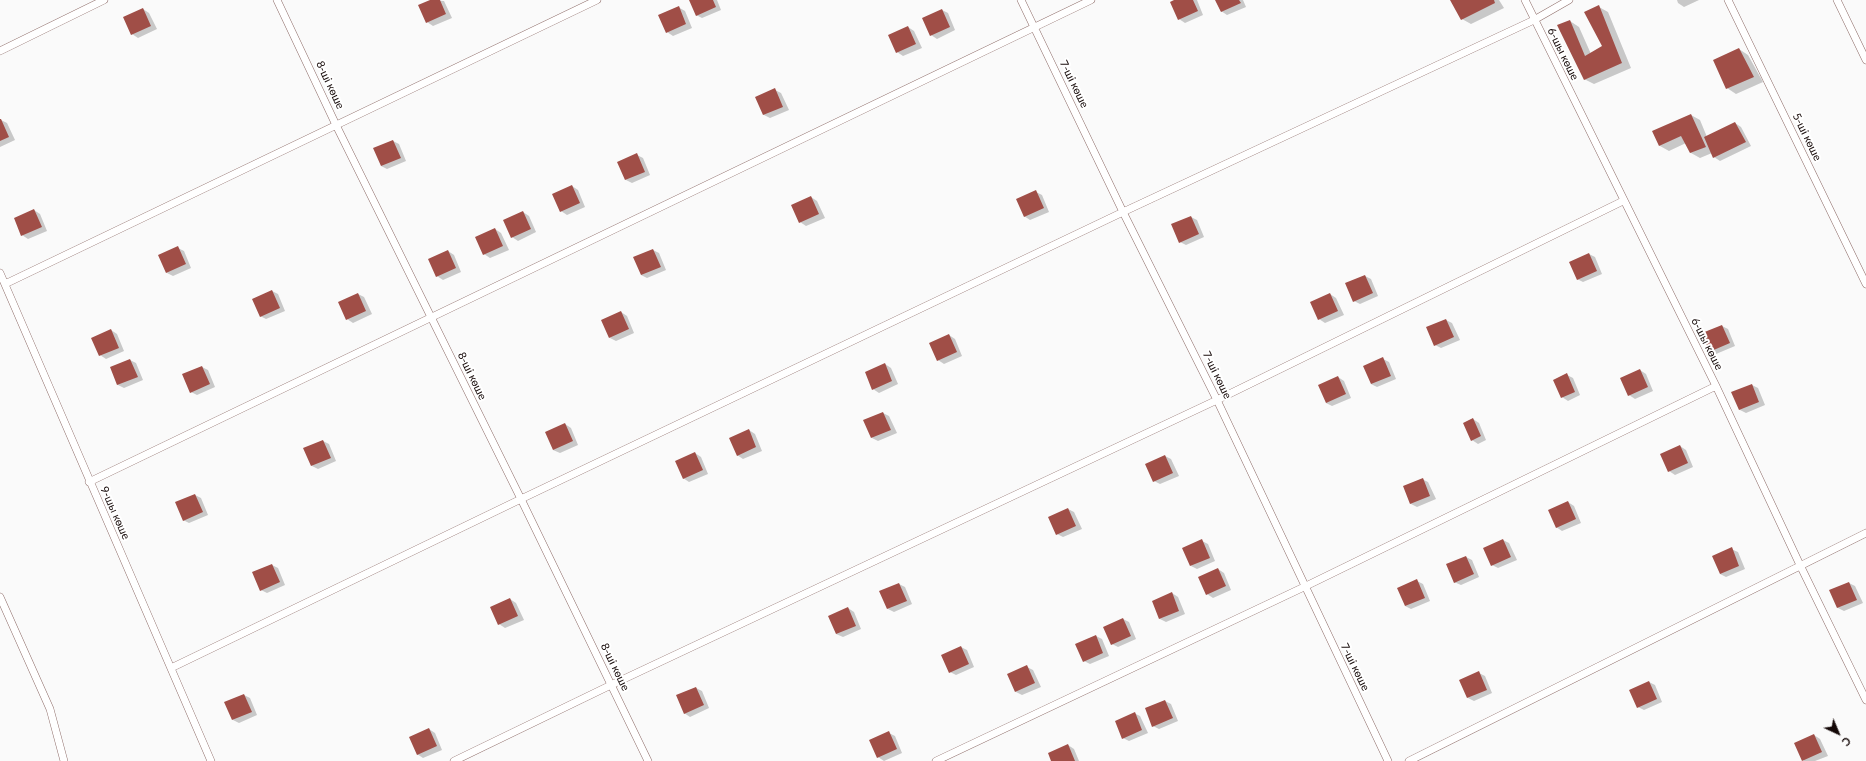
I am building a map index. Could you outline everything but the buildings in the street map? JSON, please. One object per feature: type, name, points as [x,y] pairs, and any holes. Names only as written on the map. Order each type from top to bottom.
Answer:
[{"type":"lane","points":[[0,51],[104,0]]},
{"type":"lane","name":"8-ші көше","points":[[277,0],[336,125],[521,499],[648,761]]},
{"type":"lane","points":[[5,284],[597,0]]},
{"type":"lane","name":"7-ші көше","points":[[1021,0],[1123,212],[1217,400],[1304,587],[1388,761]]},
{"type":"lane","points":[[89,482],[1091,0]]},
{"type":"lane","name":"6-шы көше","points":[[1525,0],[1623,201],[1716,386],[1800,565],[1866,700]]},
{"type":"lane","points":[[171,668],[521,499],[1123,212],[1534,20],[1569,0]]},
{"type":"lane","name":"5-ші көше","points":[[1728,0],[1866,284]]},
{"type":"lane","points":[[1837,0],[1866,60]]},
{"type":"lane","points":[[454,761],[611,685],[1217,400],[1623,201]]},
{"type":"lane","name":"9-шы көше","points":[[0,274],[211,761]]},
{"type":"lane","points":[[936,761],[1304,587],[1716,386]]},
{"type":"lane","points":[[1408,761],[1866,533]]},
{"type":"lane","points":[[0,597],[50,709],[64,761]]}]
